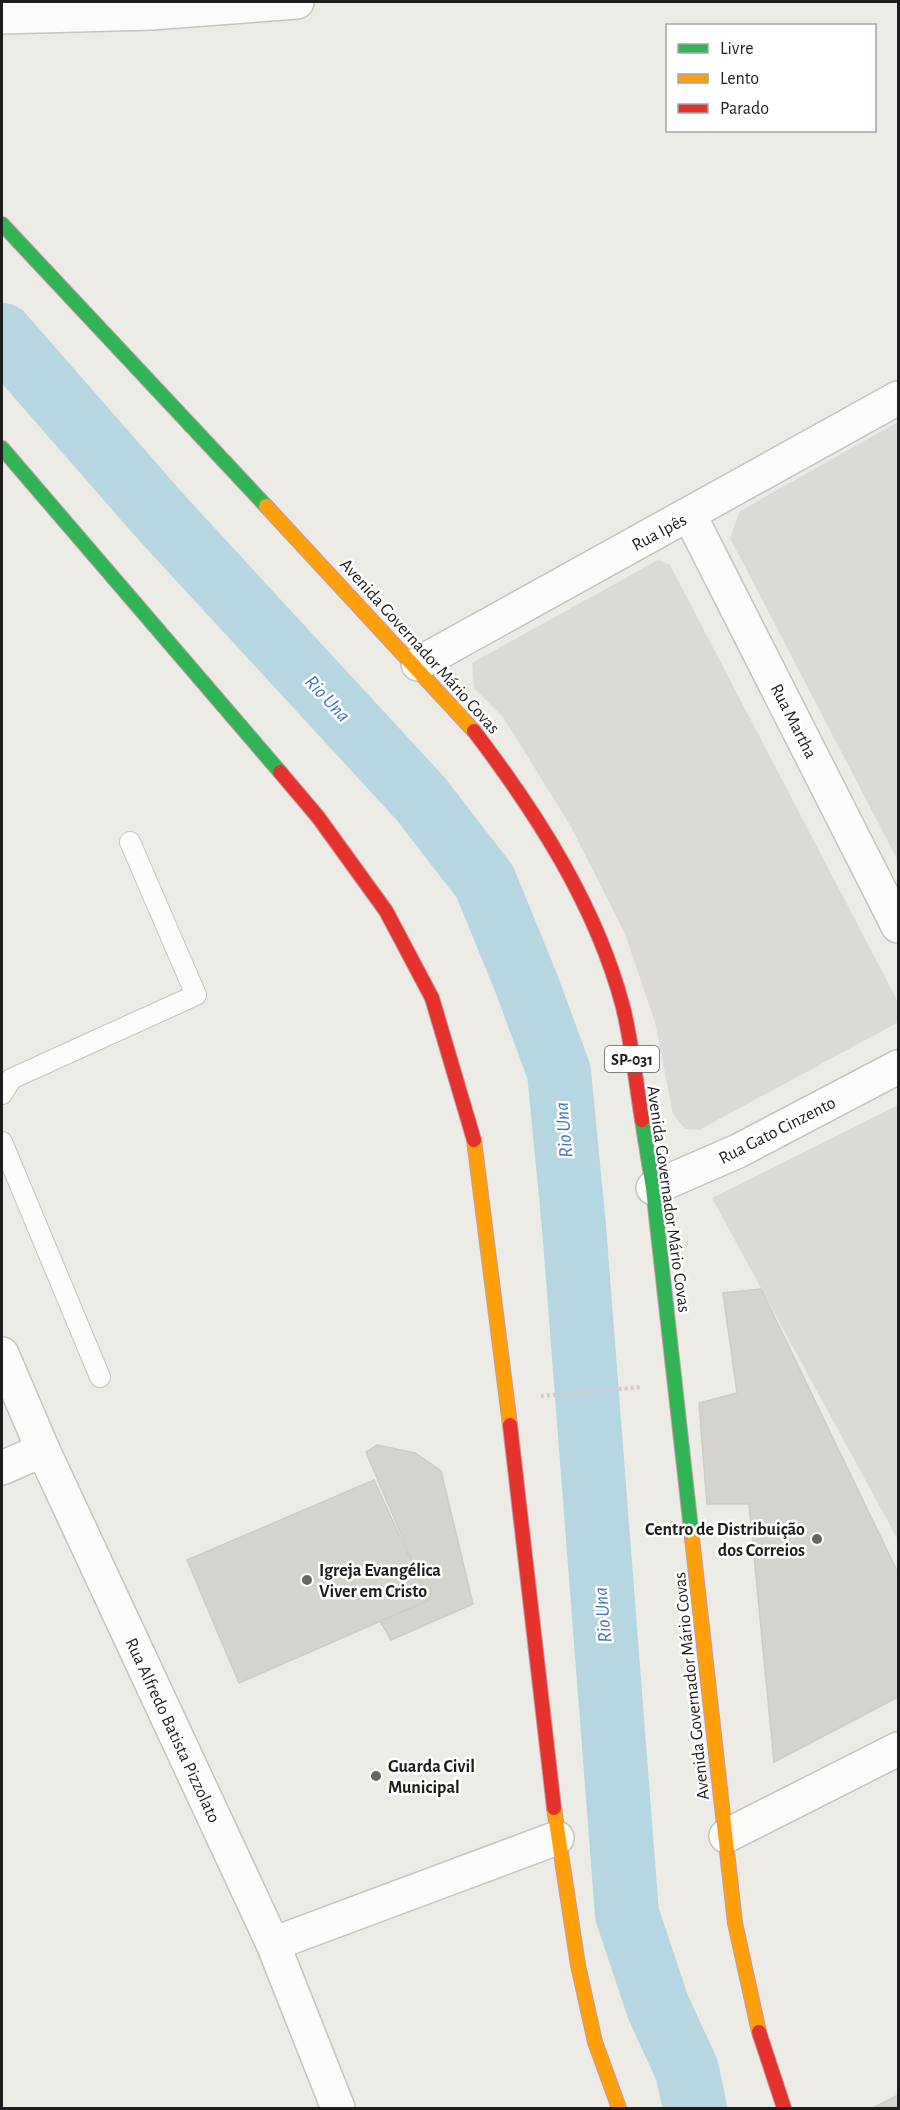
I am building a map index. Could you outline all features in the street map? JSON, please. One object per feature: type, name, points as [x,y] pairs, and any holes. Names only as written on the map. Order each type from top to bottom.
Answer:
[{"type":"highway","name":"Avenida Governador Mário Covas","points":[[2,224],[418,664],[461,714],[511,780],[564,863],[598,933],[623,1008],[653,1188],[735,1923],[757,2023],[784,2109]]},
{"type":"highway","points":[[2,448],[318,817],[386,911],[432,998],[472,1128],[498,1318],[556,1838],[578,1965],[595,2042],[619,2109]]},
{"type":"street","points":[[2,17],[151,7],[297,2]]},
{"type":"street","name":"Rua Ipês","points":[[418,664],[540,595],[690,516],[898,398]]},
{"type":"street","name":"Rua Martha","points":[[690,516],[898,926]]},
{"type":"street","name":"Rua Gato Cinzento","points":[[653,1188],[738,1151],[898,1067]]},
{"type":"street","name":"Rua Alfredo Batista Pizzolato","points":[[2,1354],[42,1450],[273,1944],[338,2109]]},
{"type":"street","points":[[2,1468],[42,1450]]},
{"type":"street","points":[[726,1836],[898,1749]]},
{"type":"street","points":[[273,1944],[556,1838]]},
{"type":"lane","points":[[2,1094],[11,1079],[196,994],[130,842]]},
{"type":"lane","points":[[2,1142],[100,1377]]},
{"type":"path","points":[[536,1396],[611,1390]]},
{"type":"shaded area","points":[[898,422],[898,861],[730,538],[740,511]]},
{"type":"shaded area","points":[[658,560],[670,565],[898,1002],[898,1019],[895,1024],[699,1130],[685,1129],[673,1114],[655,1022],[625,934],[570,825],[503,717],[474,688],[472,663]]},
{"type":"shaded area","points":[[898,1105],[898,1540],[712,1198]]},
{"type":"building","name":"Centro de Distribuição dos Correios","points":[[761,1289],[898,1573],[898,1697],[774,1762],[749,1504],[707,1504],[699,1403],[737,1393],[723,1293]]},
{"type":"building","points":[[377,1445],[415,1453],[441,1471],[473,1604],[391,1640],[380,1621],[429,1600],[366,1452]]},
{"type":"building","name":"Igreja Evangélica Viver em Cristo","points":[[374,1480],[429,1600],[239,1683],[187,1560]]},
{"type":"building","points":[[898,2095],[898,2108],[873,2108]]},
{"type":"waterway","name":"Rio Una","points":[[2,335],[161,517],[420,798],[485,882],[527,985],[559,1072],[574,1227],[627,1914],[658,2007],[687,2070],[695,2108]]},
{"type":"traffic: fast","points":[[2,224],[266,506]]},
{"type":"traffic: fast","points":[[2,448],[280,772]]},
{"type":"traffic: fast","points":[[642,1120],[653,1188],[692,1538]]},
{"type":"traffic: slow","points":[[266,506],[474,731]]},
{"type":"traffic: slow","points":[[474,1140],[510,1425]]},
{"type":"traffic: slow","points":[[692,1538],[735,1923],[759,2032]]},
{"type":"traffic: slow","points":[[554,1808],[578,1965],[595,2042],[619,2108]]},
{"type":"traffic: jam","points":[[474,731],[542,828],[581,897],[597,933],[623,1007],[642,1120]]},
{"type":"traffic: jam","points":[[280,772],[318,817],[386,911],[432,998],[474,1140]]},
{"type":"traffic: jam","points":[[510,1425],[554,1808]]},
{"type":"traffic: jam","points":[[759,2032],[784,2108]]},
{"type":"place","name":"Centro de Distribuição dos Correios","points":[[817,1539]]},
{"type":"place","name":"Igreja Evangélica Viver em Cristo","points":[[307,1580]]},
{"type":"place","name":"Guarda Civil Municipal","points":[[376,1776]]}]
